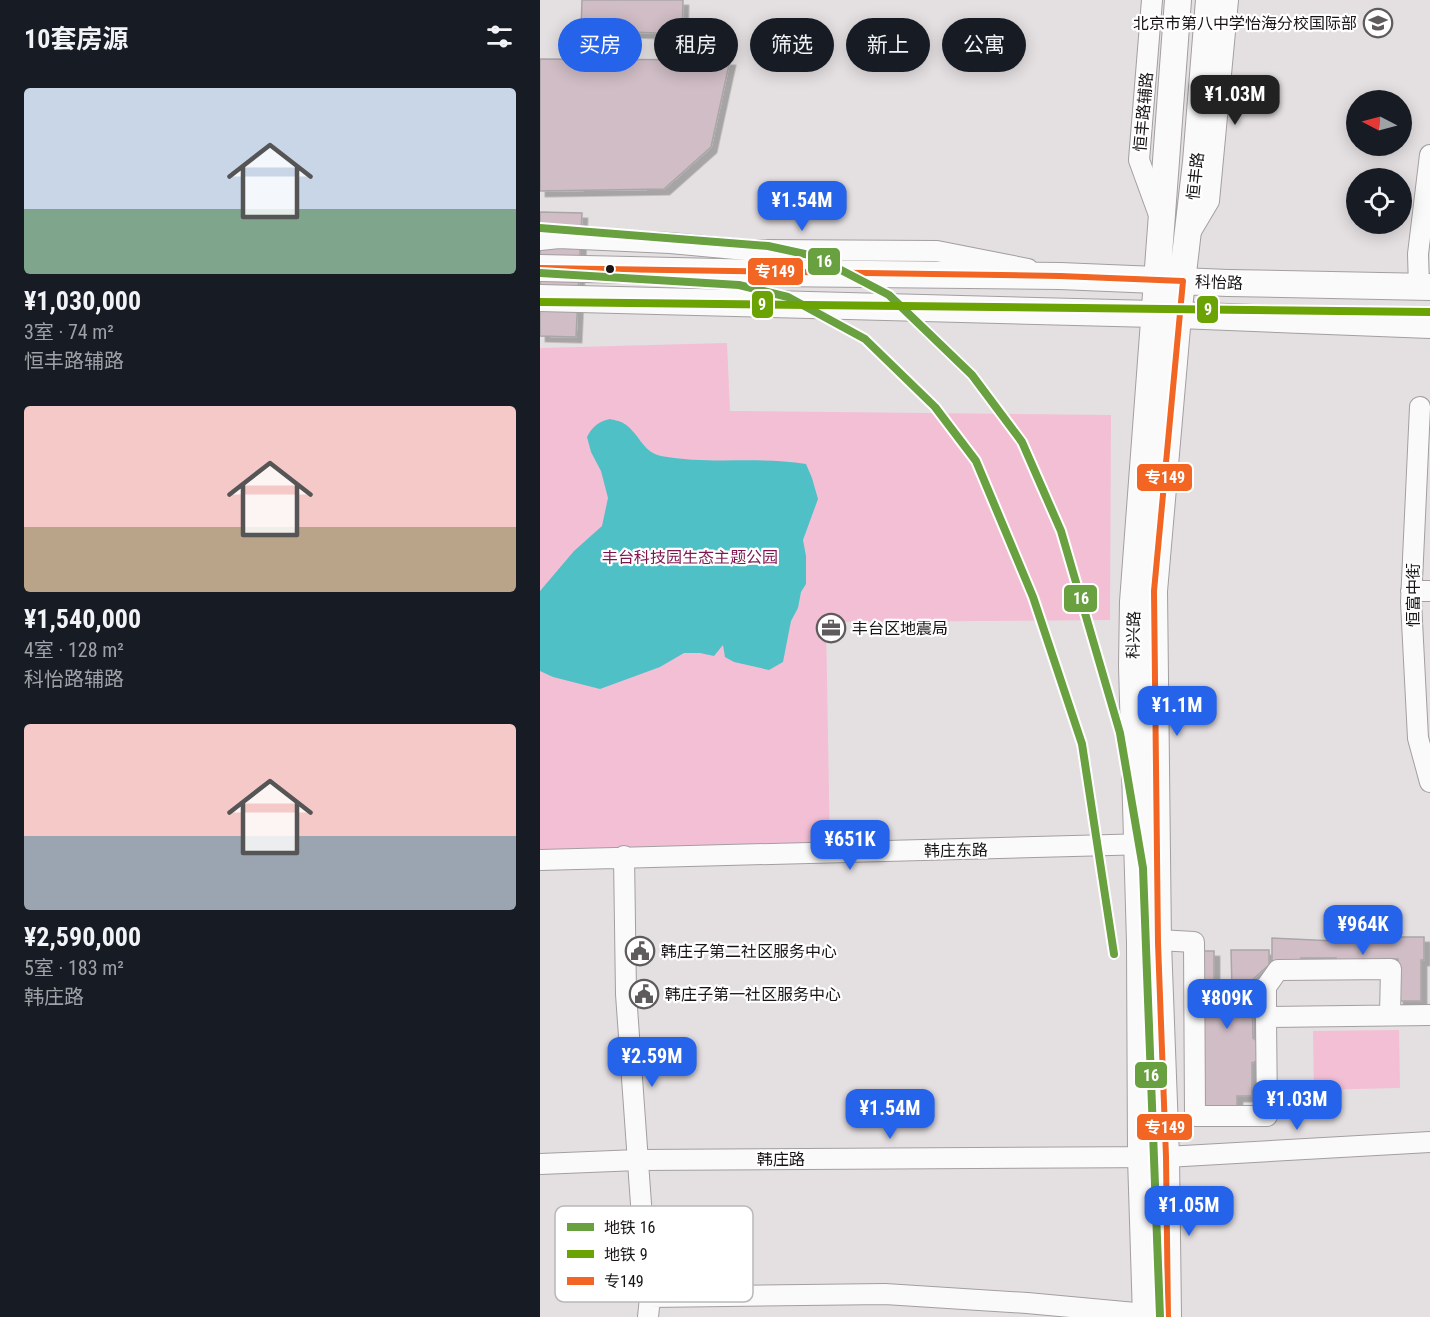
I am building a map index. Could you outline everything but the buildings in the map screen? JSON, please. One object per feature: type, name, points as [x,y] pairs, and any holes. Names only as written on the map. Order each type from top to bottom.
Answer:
[{"type":"main road","name":"恒丰路","points":[[1166,315],[1156,280],[1178,0]]},
{"type":"main road","name":"恒丰路","points":[[1166,315],[1183,280],[1196,162],[1209,0]]},
{"type":"main road","name":"科怡路","points":[[540,268],[1060,276],[1425,287]]},
{"type":"main road","points":[[540,298],[1166,315],[1430,325]]},
{"type":"main road","name":"科兴路","points":[[1154,1316],[1158,940],[1147,845],[1132,666],[1133,602],[1166,315]]},
{"type":"main road","name":"科兴路","points":[[1147,845],[1140,942],[1154,1157]]},
{"type":"street","name":"恒丰路辅路","points":[[1152,0],[1139,160],[1161,220]]},
{"type":"street","points":[[1189,235],[1209,201],[1228,0]]},
{"type":"street","points":[[1425,287],[1418,254],[1430,155]]},
{"type":"street","points":[[540,240],[559,238],[670,243],[746,250],[937,251],[997,261],[1060,276]]},
{"type":"street","name":"恒富中街","points":[[1420,407],[1421,591],[1418,738],[1430,782]]},
{"type":"street","name":"韩庄东路","points":[[540,860],[624,856],[1147,845]]},
{"type":"street","points":[[624,856],[626,994],[641,1206]]},
{"type":"street","points":[[1158,940],[1194,942],[1195,1116],[1267,1116],[1266,987],[1278,970],[1391,969],[1390,1015]]},
{"type":"street","points":[[1266,1017],[1430,1015]]},
{"type":"street","name":"韩庄路","points":[[540,1164],[638,1160],[1154,1157],[1430,1142]]},
{"type":"street","points":[[753,1296],[885,1294],[1027,1303],[1154,1316]]},
{"type":"street","points":[[648,1317],[650,1302]]},
{"type":"green space","name":"丰台科技园生态主题公园","points":[[727,343],[730,411],[1111,415],[1110,620],[826,622],[830,851],[540,851],[540,348]]},
{"type":"green space","points":[[1399,1030],[1400,1088],[1314,1090],[1313,1031]]},
{"type":"water","points":[[610,419],[622,422],[649,450],[661,456],[697,460],[806,464],[818,499],[803,540],[806,556],[806,584],[791,621],[783,662],[769,670],[734,662],[725,657],[723,645],[714,656],[684,653],[660,667],[600,689],[553,677],[540,671],[540,591],[574,551],[602,526],[608,498],[601,471],[591,452],[587,437],[596,425]]},
{"type":"metro line","name":"16","points":[[540,228],[768,246],[814,256],[889,295],[972,375],[1022,442],[1061,531],[1120,733],[1143,868],[1160,1317]]},
{"type":"metro line","name":"16","points":[[540,273],[739,285],[788,297],[865,339],[935,407],[976,461],[1033,597],[1082,744],[1114,954]]},
{"type":"metro line","name":"9","points":[[540,302],[1430,312]]},
{"type":"transit line","name":"专149","points":[[540,268],[1060,276],[1183,281],[1154,591],[1158,943],[1166,1157],[1168,1317]]},
{"type":"place","name":"北京市第八中学怡海分校国际部","points":[[1378,23]]},
{"type":"place","name":"丰台区地震局","points":[[831,628]]},
{"type":"place","name":"韩庄子第二社区服务中心","points":[[640,951]]},
{"type":"place","name":"韩庄子第一社区服务中心","points":[[644,994]]}]
